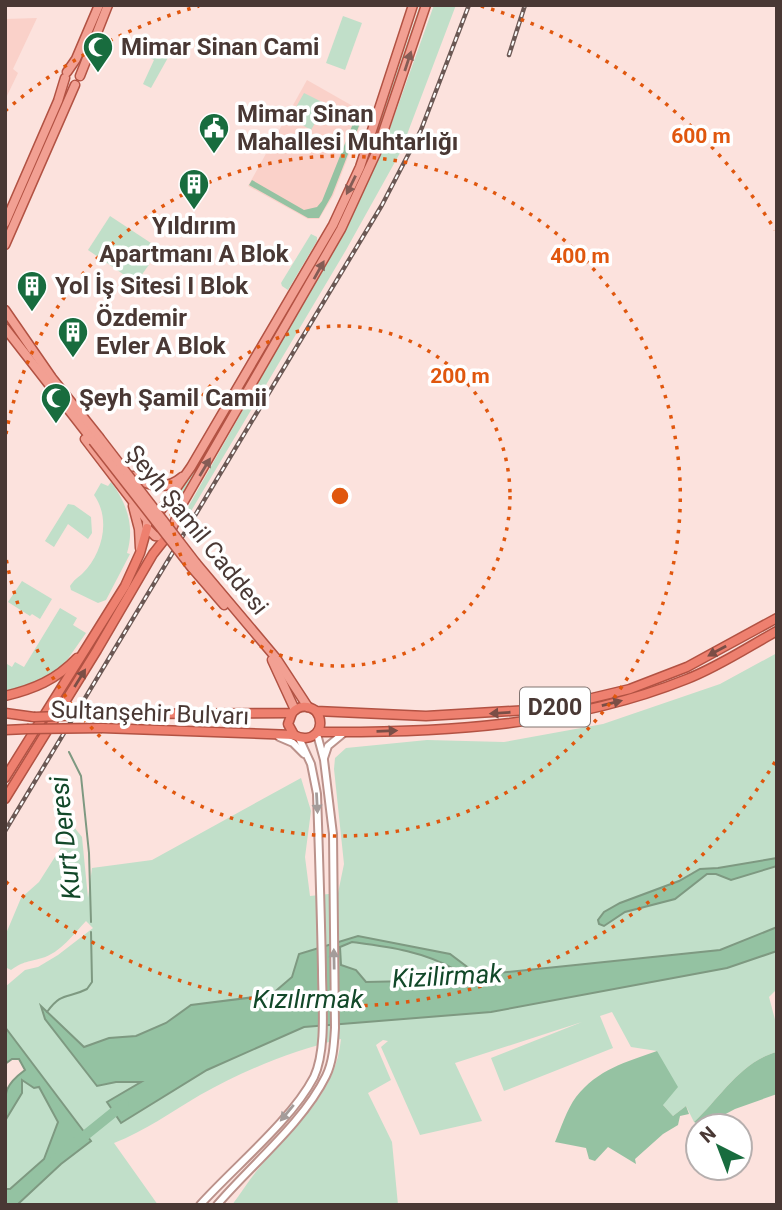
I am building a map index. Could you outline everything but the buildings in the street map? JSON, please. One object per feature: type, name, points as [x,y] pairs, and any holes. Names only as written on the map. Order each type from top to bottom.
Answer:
[{"type":"highway","points":[[5,778],[125,586],[140,553],[147,524]]},
{"type":"highway","points":[[5,799],[153,554],[171,531]]},
{"type":"highway","name":"Sultanşehir Bulvarı","points":[[5,719],[312,709],[426,716],[546,709],[629,689],[687,667],[777,618]]},
{"type":"highway","name":"Sultanşehir Bulvarı","points":[[5,730],[102,728],[309,739],[318,733],[491,726],[538,720],[633,698],[689,679],[777,631]]},
{"type":"highway","points":[[5,695],[36,688],[57,677],[88,645]]},
{"type":"highway","points":[[312,709],[321,720],[318,733]]},
{"type":"highway","points":[[293,711],[288,724],[297,737]]},
{"type":"highway","points":[[5,713],[34,717]]},
{"type":"main road","points":[[5,223],[58,102],[66,75],[76,59],[99,5]]},
{"type":"main road","points":[[5,244],[75,85],[79,82],[108,5]]},
{"type":"main road","points":[[147,524],[151,513],[159,510],[191,467],[332,225],[360,167],[413,5]]},
{"type":"main road","points":[[67,402],[73,422],[157,537],[171,531],[180,508],[341,229],[376,153],[426,5]]},
{"type":"main road","points":[[66,75],[73,70],[80,76]]},
{"type":"main road","points":[[66,75],[67,84],[75,85]]},
{"type":"main road","name":"Şeyh Şamil Caddesi","points":[[5,310],[67,402]]},
{"type":"main road","name":"Şeyh Şamil Caddesi","points":[[5,328],[272,660],[293,711]]},
{"type":"main road","points":[[67,402],[82,411],[159,510],[170,514],[171,531]]},
{"type":"main road","points":[[133,475],[152,486],[167,485],[178,480],[191,467]]},
{"type":"main road","points":[[127,494],[138,522],[140,553]]},
{"type":"main road","name":"Şeyh Şamil Caddesi","points":[[194,566],[276,658],[312,709]]},
{"type":"street","points":[[324,760],[328,746],[346,732]]},
{"type":"street","points":[[217,1205],[314,1096],[327,1074],[333,1052],[333,834],[318,733]]},
{"type":"street","points":[[277,736],[297,746],[310,762]]},
{"type":"street","points":[[200,1205],[270,1134],[304,1093],[315,1075],[321,1055],[317,794],[310,762],[297,737]]},
{"type":"shaded area","points":[[420,5],[423,5],[384,124],[347,214],[173,511],[166,504],[240,390],[329,242],[360,179]]},
{"type":"shaded area","points":[[434,5],[456,5],[400,153],[346,250],[181,528],[178,525],[337,243],[380,156]]},
{"type":"shaded area","points":[[343,16],[362,23],[345,70],[326,63]]},
{"type":"shaded area","points":[[37,18],[13,69],[18,73],[5,100],[5,19]]},
{"type":"shaded area","points":[[141,38],[170,54],[151,88],[143,84],[154,60],[134,50]]},
{"type":"shaded area","points":[[307,80],[365,113],[333,196],[319,219],[308,219],[248,186]]},
{"type":"shaded area","points":[[304,93],[326,104],[311,130],[290,118]]},
{"type":"shaded area","points":[[353,107],[364,113],[332,195],[319,218],[308,218],[249,185],[252,180],[304,210],[317,207],[322,201],[354,121],[351,115]]},
{"type":"shaded area","points":[[110,216],[160,249],[136,283],[88,250]]},
{"type":"shaded area","points":[[311,234],[317,237],[317,241],[288,290],[281,283]]},
{"type":"shaded area","points":[[111,482],[128,516],[130,534],[127,553],[130,554],[106,600],[98,603],[71,590],[70,586],[89,566],[100,546],[102,515],[94,495],[101,483],[108,486]]},
{"type":"shaded area","points":[[68,504],[91,517],[92,533],[88,539],[68,524],[54,547],[45,541]]},
{"type":"shaded area","points":[[22,581],[52,599],[40,619],[8,602]]},
{"type":"shaded area","points":[[60,608],[77,618],[73,625],[86,633],[60,670],[35,684],[5,691],[5,667],[7,664],[12,667],[15,662],[24,667]]},
{"type":"shaded area","points":[[777,653],[777,858],[704,868],[691,873],[679,881],[620,903],[604,925],[625,912],[675,899],[707,874],[716,874],[731,880],[777,866],[777,927],[720,950],[478,975],[450,954],[358,936],[299,954],[292,977],[271,995],[192,1005],[166,1023],[135,1036],[109,1038],[84,1047],[42,1008],[97,1086],[116,1082],[143,1082],[122,1123],[207,1070],[304,1027],[491,1012],[727,968],[777,951],[777,989],[769,997],[777,1027],[777,1052],[752,1063],[703,1112],[689,1112],[686,1106],[673,1116],[663,1105],[657,1051],[631,1047],[612,1012],[600,1016],[613,1048],[504,1091],[491,1058],[582,1022],[455,1063],[482,1121],[420,1135],[381,1047],[388,1041],[383,1040],[376,1045],[391,1080],[368,1093],[392,1142],[398,1205],[232,1205],[256,1171],[314,1106],[332,1075],[341,1039],[286,1055],[251,1069],[114,1143],[158,1205],[17,1205],[55,1169],[54,1166],[52,1170],[45,1166],[61,1148],[71,1144],[75,1151],[67,1158],[91,1140],[5,1027],[5,987],[25,970],[38,967],[58,955],[93,928],[86,921],[49,956],[23,963],[11,970],[5,967],[5,936],[21,898],[39,882],[74,827],[82,837],[88,898],[92,868],[152,860],[301,778],[311,811],[305,857],[310,896],[338,893],[344,864],[334,769],[335,758],[346,748],[427,740],[504,742],[603,724],[720,684]]},
{"type":"shaded area","points":[[352,942],[393,948],[431,958],[456,970],[458,980],[366,982],[356,970],[341,965],[340,947]]},
{"type":"shaded area","points":[[657,1051],[678,1087],[663,1105],[673,1116],[686,1106],[688,1112],[680,1116],[678,1125],[663,1134],[635,1159],[636,1164],[608,1147],[595,1161],[589,1159],[586,1148],[555,1142],[570,1107],[585,1087],[603,1073]]},
{"type":"shaded area","points":[[777,1052],[777,1094],[729,1112],[703,1112],[732,1081],[752,1063]]},
{"type":"shaded area","points":[[21,1080],[39,1087],[58,1122],[44,1159],[10,1189],[5,1189],[5,1121],[22,1093]]},
{"type":"water","points":[[777,858],[777,866],[731,880],[716,874],[707,874],[675,899],[625,912],[604,926],[599,924],[598,920],[604,912],[620,903],[679,881],[700,869]]},
{"type":"water","name":"Kızılırmak","points":[[777,927],[777,951],[727,968],[491,1012],[304,1027],[207,1070],[121,1123],[107,1102],[141,1082],[116,1082],[97,1086],[45,1019],[41,1006],[84,1047],[109,1038],[136,1036],[166,1023],[191,1005],[271,995],[292,977],[299,954],[358,936],[450,954],[478,975],[720,950]],"holes":[[[352,942],[431,958],[456,970],[458,980],[366,982],[356,970],[341,965],[340,947]]]},
{"type":"water","points":[[5,1027],[91,1141],[61,1164],[17,1205],[5,1205],[5,1189],[10,1189],[44,1159],[58,1122],[39,1087],[34,1088],[22,1080],[22,1093],[5,1121],[6,1092],[12,1081],[25,1070],[19,1059],[12,1059],[5,1064]]},
{"type":"waterway","name":"Kurt Deresi","points":[[69,752],[81,776],[89,853],[91,922]]},
{"type":"waterway","name":"Kurt Deresi","points":[[47,1012],[57,1001],[87,989],[92,982],[91,932]]},
{"type":"waterway","name":"Kizilirmak","points":[[36,1175],[124,1104]]},
{"type":"railway","points":[[5,831],[382,205],[421,130],[469,5]]},
{"type":"railway","points":[[509,55],[525,5]]},
{"type":"place","name":"Mimar Sinan Cami","points":[[98,74]]},
{"type":"place","name":"Mimar Sinan Mahallesi Muhtarlığı","points":[[214,155]]},
{"type":"place","name":"Yıldırım Apartmanı A Blok","points":[[194,211]]},
{"type":"place","name":"Yol İş Sitesi I Blok","points":[[32,313]]},
{"type":"place","name":"Özdemir Evler A Blok","points":[[73,359]]},
{"type":"place","name":"Şeyh Şamil Camii","points":[[56,425]]}]
